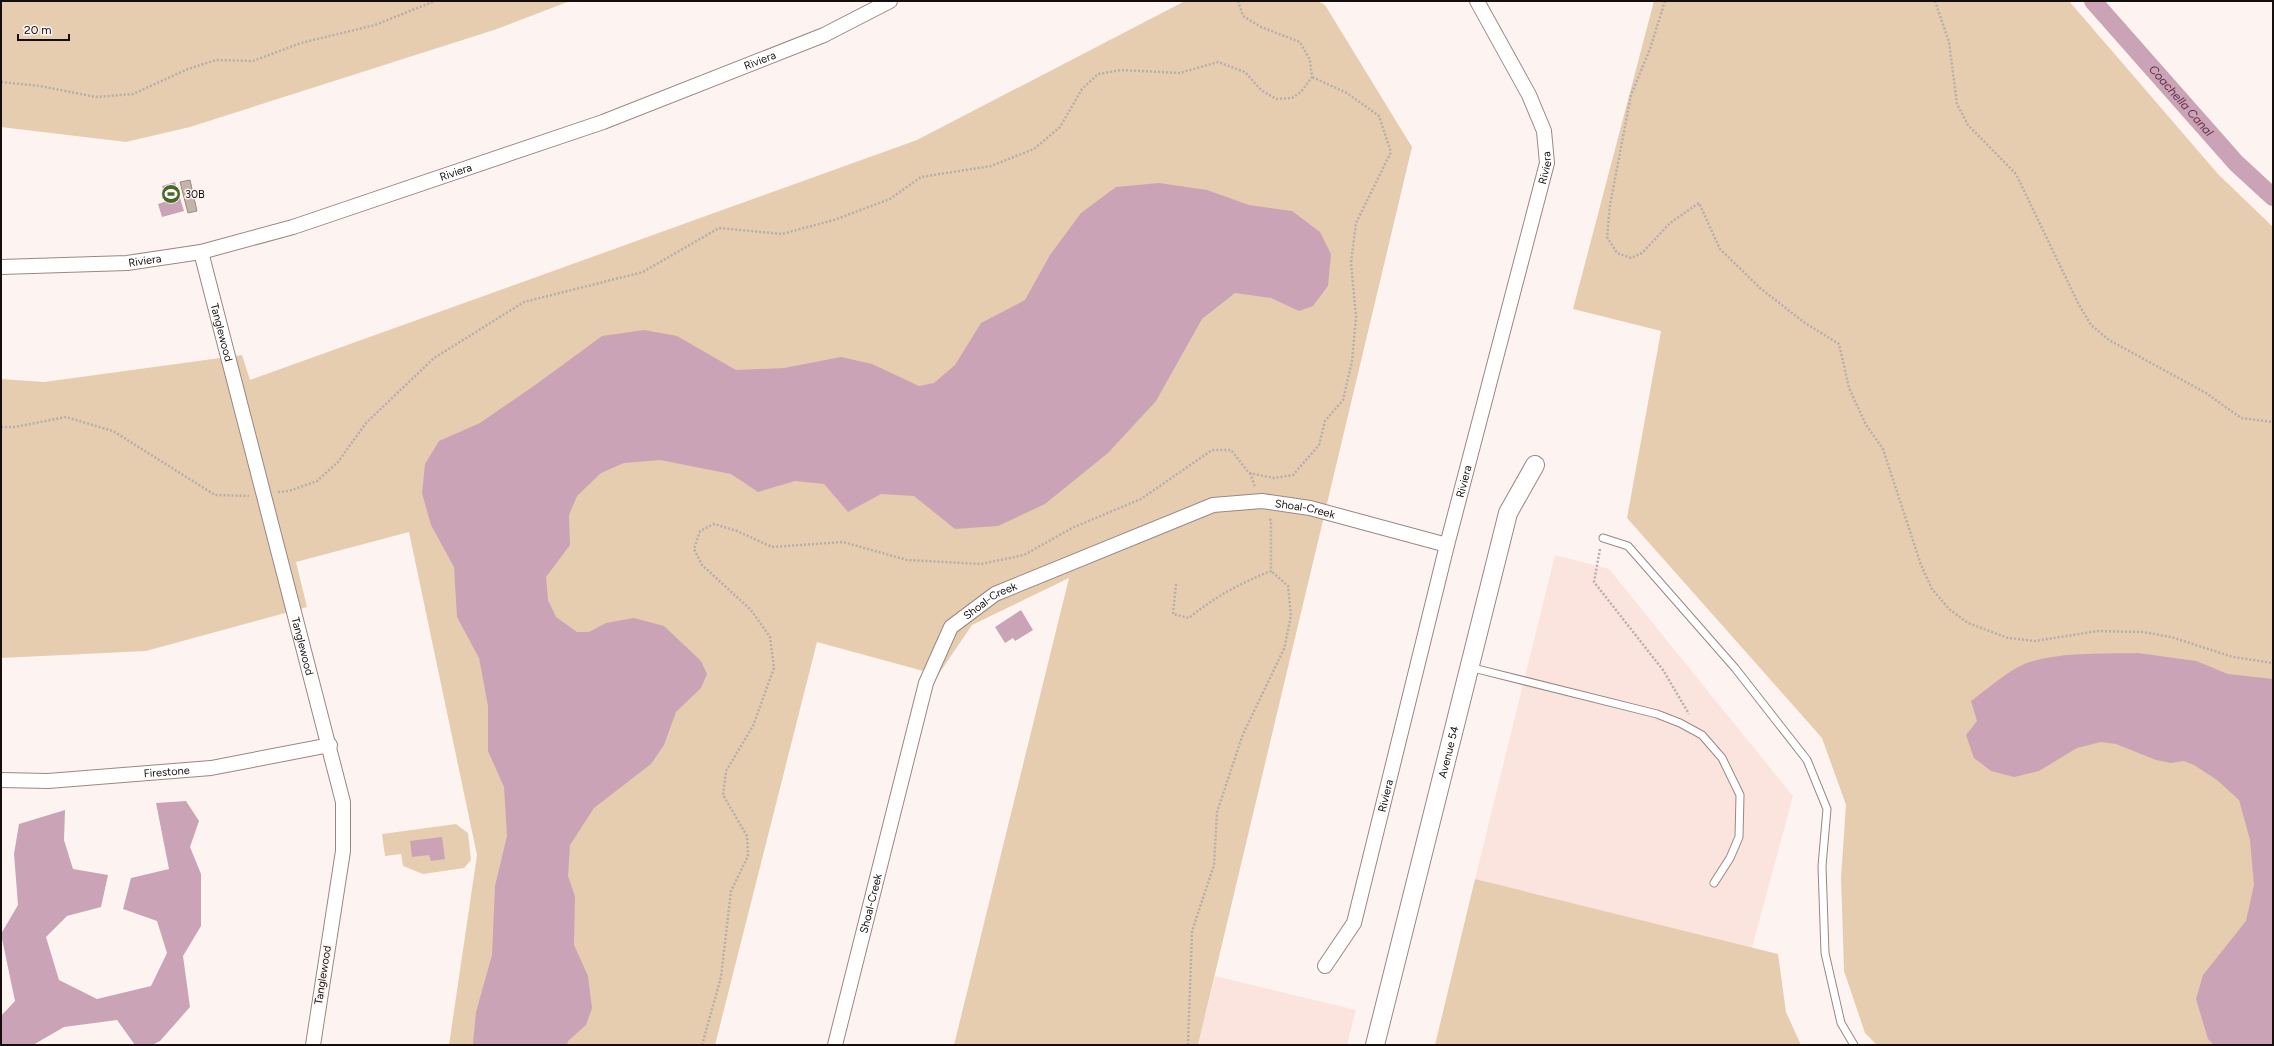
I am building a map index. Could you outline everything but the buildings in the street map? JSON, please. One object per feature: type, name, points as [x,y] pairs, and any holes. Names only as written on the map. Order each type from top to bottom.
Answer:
[{"type":"street","name":"Riviera","points":[[1,267],[127,263],[201,252],[293,227],[604,122],[824,35],[890,1]]},
{"type":"street","name":"Riviera","points":[[1326,966],[1354,924],[1447,544],[1547,163],[1544,131],[1529,95],[1477,1]]},
{"type":"street","name":"Tanglewood","points":[[201,252],[330,745],[343,802],[343,850],[313,1045]]},
{"type":"street","name":"Avenue 54","points":[[1374,1045],[1508,513],[1535,465]]},
{"type":"street","name":"Shoal-Creek","points":[[835,1045],[926,683],[951,627],[995,594],[1214,505],[1262,501],[1310,508],[1447,544]]},
{"type":"street","name":"Firestone","points":[[1,780],[48,781],[211,768],[330,745]]},
{"type":"lane","points":[[1603,538],[1628,546],[1735,668],[1807,760],[1827,809],[1822,866],[1825,953],[1841,1023],[1854,1045]]},
{"type":"lane","points":[[1469,667],[1657,714],[1680,723],[1702,735],[1722,758],[1740,795],[1739,837],[1730,858],[1714,882]]},
{"type":"path","points":[[1,82],[40,86],[96,97],[132,94],[188,69],[216,60],[253,61],[301,43],[375,25],[435,1]]},
{"type":"path","points":[[1,427],[15,427],[66,417],[113,431],[215,496],[247,496],[289,491],[317,481],[338,462],[366,423],[434,358],[524,302],[643,272],[719,228],[782,234],[834,220],[890,199],[921,177],[991,166],[1034,148],[1060,128],[1082,89],[1098,74],[1121,70],[1180,73],[1218,62],[1245,72],[1261,90],[1276,99],[1292,98],[1301,92],[1312,77],[1310,60],[1300,42],[1260,27],[1243,16],[1238,1]]},
{"type":"path","points":[[1665,1],[1650,49],[1631,95],[1610,205],[1607,237],[1617,253],[1630,258],[1642,253],[1670,223],[1699,203],[1720,249],[1760,288],[1806,323],[1839,344],[1850,388],[1866,425],[1883,449],[1921,564],[1932,589],[1948,609],[1968,623],[2008,638],[2035,641],[2098,631],[2143,632],[2171,637],[2233,657],[2273,663]]},
{"type":"path","points":[[1935,1],[1939,6],[1950,42],[1957,104],[1968,125],[2016,174],[2078,304],[2091,324],[2109,340],[2206,393],[2241,418],[2273,422]]},
{"type":"path","points":[[1249,473],[1274,478],[1293,475],[1319,445],[1325,421],[1343,400],[1352,361],[1356,317],[1351,263],[1356,223],[1391,152],[1379,116],[1347,94],[1312,77]]},
{"type":"path","points":[[702,1045],[722,978],[731,891],[748,856],[747,836],[723,795],[726,771],[753,726],[774,668],[770,637],[751,610],[702,565],[694,549],[700,531],[714,524],[737,531],[772,547],[843,542],[907,560],[980,564],[1024,555],[1072,528],[1140,499],[1212,450],[1231,450],[1249,473],[1271,521],[1271,571],[1288,586],[1291,616],[1284,649],[1243,734],[1217,812],[1214,865],[1192,931],[1188,1045]]},
{"type":"path","points":[[1603,538],[1594,582],[1663,670],[1702,735]]},
{"type":"path","points":[[1176,584],[1173,614],[1189,618],[1205,604],[1238,584],[1271,571]]},
{"type":"shaded area","points":[[1,1],[570,1],[494,30],[190,127],[126,142],[1,127]]},
{"type":"shaded area","points":[[1185,1],[1318,1],[1325,5],[1412,147],[1198,1045],[954,1045],[1069,578],[972,625],[938,675],[817,642],[715,1045],[449,1045],[477,855],[409,532],[296,562],[307,607],[146,651],[1,658],[1,379],[44,382],[242,355],[250,380],[917,140]]},
{"type":"shaded area","points":[[1654,1],[2069,1],[2218,174],[2273,227],[2273,1045],[1877,1045],[1865,1033],[1844,971],[1841,877],[1846,805],[1822,738],[1627,518],[1661,331],[1573,309]]},
{"type":"shaded area","name":"30B","points":[[175,182],[184,211],[162,217],[158,204],[167,201],[162,186]]},
{"type":"shaded area","points":[[1159,183],[1207,190],[1249,205],[1292,211],[1320,232],[1331,254],[1328,286],[1313,306],[1299,311],[1271,298],[1235,293],[1202,319],[1156,401],[1108,453],[1045,504],[998,526],[955,529],[914,496],[881,494],[848,512],[824,484],[795,481],[758,492],[731,474],[660,460],[624,463],[601,473],[577,496],[569,515],[570,545],[546,577],[548,600],[556,617],[577,632],[589,632],[606,623],[634,618],[664,626],[701,661],[707,674],[701,688],[676,712],[664,745],[651,764],[594,808],[570,845],[568,876],[575,896],[574,945],[588,976],[592,1008],[586,1025],[568,1041],[567,1045],[475,1045],[473,1043],[476,1012],[492,955],[495,886],[507,836],[504,787],[488,751],[488,706],[479,658],[457,617],[454,567],[431,525],[422,493],[425,464],[439,441],[480,423],[602,336],[644,330],[677,336],[736,370],[784,368],[841,357],[872,364],[919,386],[934,383],[955,365],[981,323],[1025,300],[1050,255],[1081,213],[1116,187]]},
{"type":"shaded area","points":[[1555,555],[1609,569],[1793,796],[1752,948],[1475,879]]},
{"type":"shaded area","points":[[1021,610],[1033,630],[1015,641],[1013,638],[1005,643],[995,627]]},
{"type":"shaded area","points":[[2138,653],[2196,661],[2228,674],[2273,679],[2273,1045],[2214,1045],[2208,1039],[2196,999],[2203,975],[2246,921],[2254,885],[2250,840],[2239,800],[2217,780],[2194,765],[2184,761],[2171,763],[2156,760],[2116,744],[2101,742],[2077,748],[2039,771],[2014,777],[1991,771],[1974,758],[1966,735],[1977,721],[1971,701],[2018,667],[2045,658],[2077,654]]},
{"type":"shaded area","points":[[186,801],[199,821],[190,847],[201,874],[201,926],[183,956],[190,1007],[160,1041],[152,1045],[135,1045],[117,1020],[64,1027],[33,1045],[1,1045],[1,1016],[15,1001],[1,934],[18,905],[14,854],[19,824],[65,810],[64,840],[73,869],[108,875],[101,907],[67,916],[46,937],[59,980],[97,999],[151,986],[167,953],[157,921],[123,909],[131,878],[169,869],[156,803]]},
{"type":"shaded area","points":[[456,824],[468,833],[471,860],[464,868],[423,874],[403,866],[401,854],[385,856],[382,834]]},
{"type":"shaded area","points":[[442,837],[445,859],[431,861],[429,855],[412,857],[410,841]]},
{"type":"shaded area","points":[[1475,879],[1778,954],[1786,1012],[1801,1045],[1435,1045]]},
{"type":"shaded area","points":[[1215,976],[1356,1010],[1347,1045],[1198,1045]]},
{"type":"waterway","name":"Coachella Canal","points":[[2093,1],[2236,163],[2273,197]]},
{"type":"place","name":"30B","points":[[171,194]]}]
